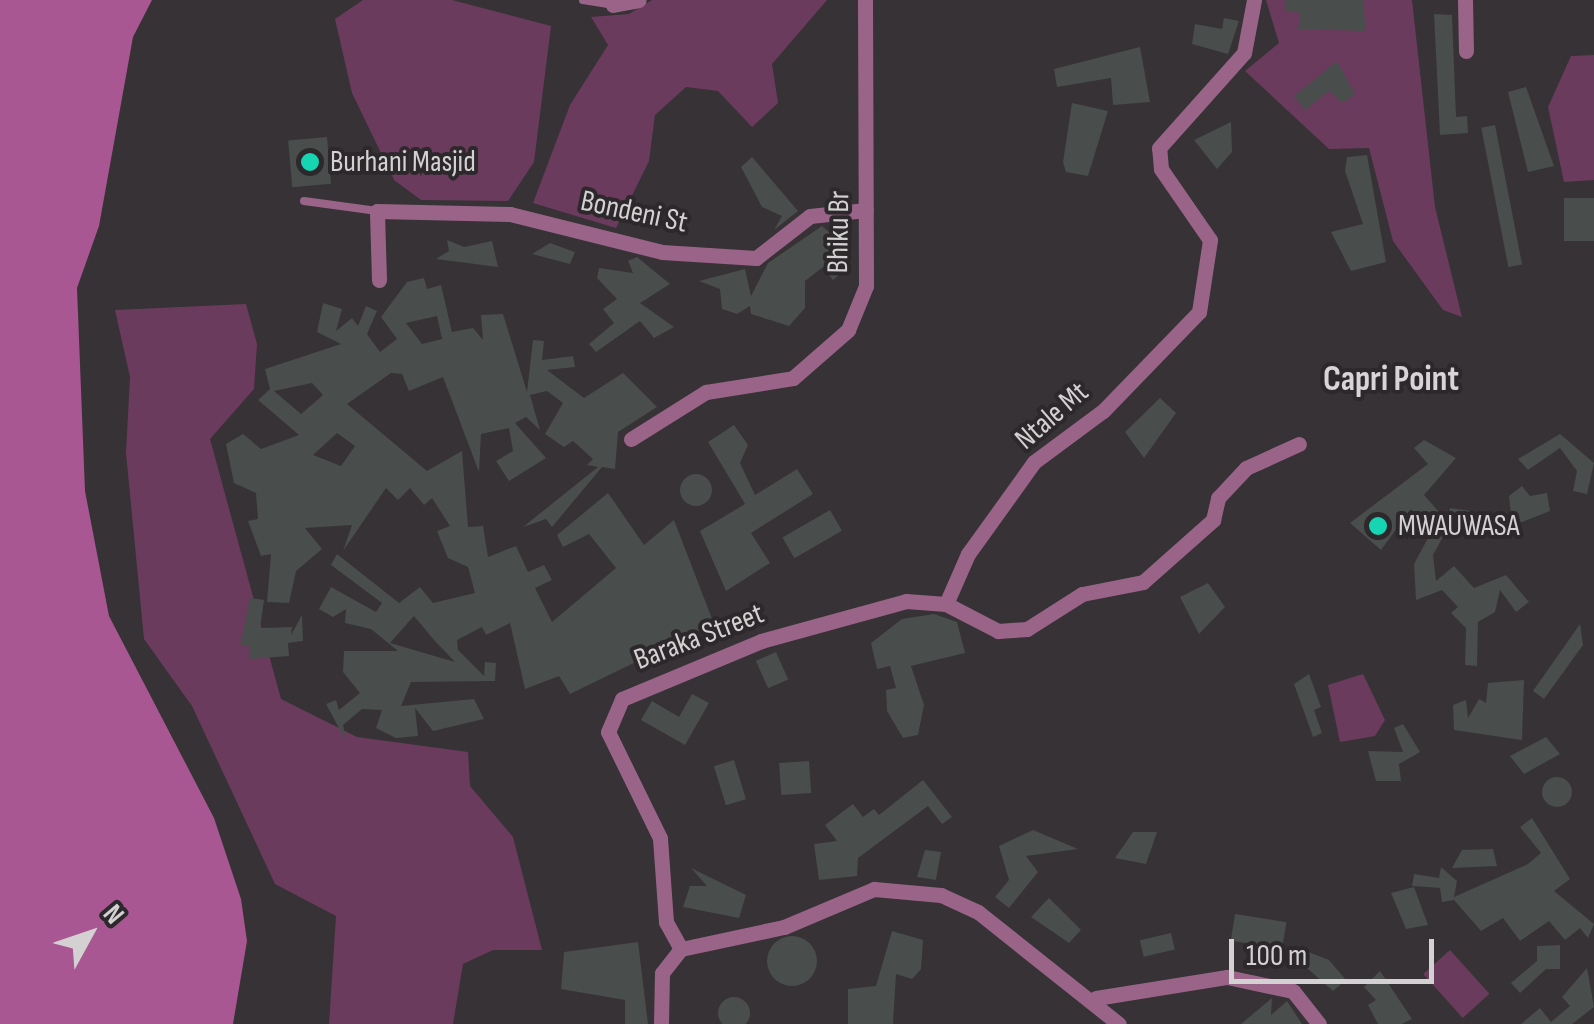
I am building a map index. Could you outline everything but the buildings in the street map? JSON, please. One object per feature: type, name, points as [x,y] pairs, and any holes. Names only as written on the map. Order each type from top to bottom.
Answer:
[{"type":"street","points":[[613,4],[639,0]]},
{"type":"street","name":"Bhiku Br","points":[[630,439],[706,392],[792,378],[836,348],[866,286],[865,0]]},
{"type":"street","name":"Ntale Mt","points":[[946,604],[968,554],[1034,462],[1102,412],[1190,324],[1207,282],[1210,240],[1161,169],[1159,148],[1244,52],[1254,0]]},
{"type":"street","points":[[1465,0],[1466,51]]},
{"type":"street","name":"Bondeni St","points":[[377,212],[510,214],[662,252],[756,258],[810,216],[866,210]]},
{"type":"street","points":[[377,212],[378,280]]},
{"type":"street","points":[[946,604],[1013,634],[1082,594],[1142,582],[1214,520],[1218,498],[1246,468],[1299,444]]},
{"type":"street","name":"Baraka Street","points":[[680,949],[666,922],[660,838],[608,732],[614,706],[761,640],[906,601],[946,604]]},
{"type":"street","points":[[661,1024],[662,973],[680,949],[784,927],[861,891],[921,892],[978,912],[1096,998],[1119,1024]]},
{"type":"street","points":[[1096,998],[1227,977],[1293,991],[1319,1024]]},
{"type":"lane","points":[[583,0],[613,4]]},
{"type":"lane","points":[[304,201],[377,212]]},
{"type":"shaded area","points":[[0,0],[152,0],[133,37],[99,226],[77,288],[85,491],[109,616],[214,818],[241,899],[247,941],[233,1024],[0,1024]]},
{"type":"shaded area","points":[[363,0],[452,0],[551,26],[534,162],[508,201],[421,200],[394,180],[352,93],[335,19]]},
{"type":"shaded area","points":[[652,0],[827,0],[772,64],[778,103],[752,127],[718,91],[686,87],[655,115],[649,161],[616,228],[533,203],[570,105],[608,45],[591,17],[629,14]]},
{"type":"shaded area","points":[[1266,0],[1412,0],[1435,207],[1462,317],[1443,310],[1393,241],[1369,148],[1329,149],[1245,71],[1279,43]]},
{"type":"shaded area","points":[[1594,55],[1594,180],[1564,182],[1548,107],[1571,56]]},
{"type":"shaded area","points":[[246,304],[257,344],[254,389],[210,439],[281,699],[357,737],[468,752],[470,786],[513,837],[542,950],[493,950],[463,964],[453,1024],[329,1024],[336,916],[275,884],[192,706],[144,639],[126,453],[130,377],[115,310]]},
{"type":"shaded area","points":[[1363,674],[1385,720],[1375,736],[1340,742],[1328,685]]},
{"type":"shaded area","points":[[1450,950],[1489,994],[1463,1018],[1423,974]]},
{"type":"place","name":"Burhani Masjid","points":[[310,162]]},
{"type":"place","name":"MWAUWASA","points":[[1378,526]]},
{"type":"district","name":"Capri Point","points":[[1391,380]]}]
